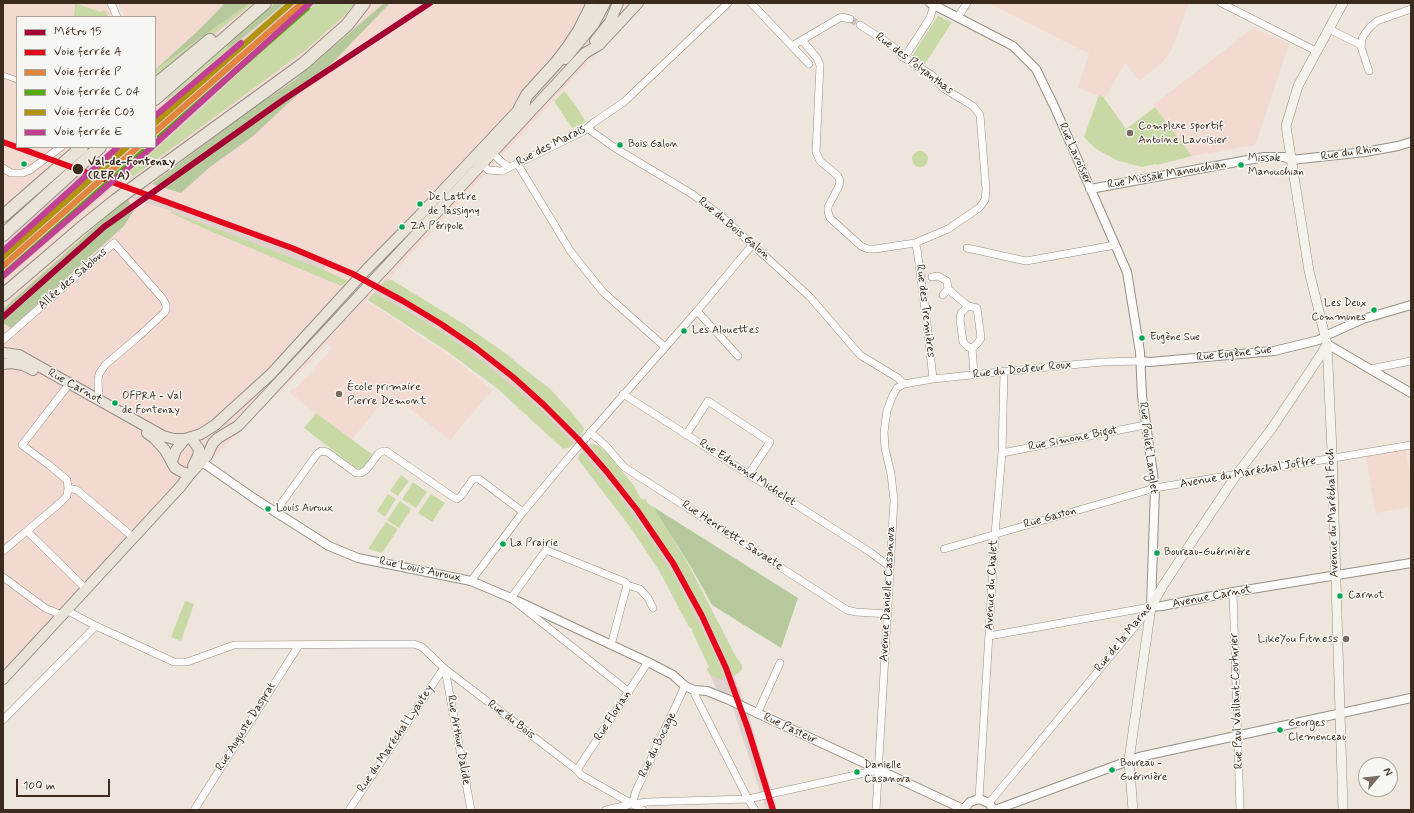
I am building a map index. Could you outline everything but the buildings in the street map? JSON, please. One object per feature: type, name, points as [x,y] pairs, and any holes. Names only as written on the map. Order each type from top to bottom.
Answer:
[{"type":"highway","points":[[156,84],[216,36],[265,3]]},
{"type":"highway","points":[[156,98],[265,3]]},
{"type":"highway","points":[[3,295],[116,200],[303,64],[346,25],[364,3]]},
{"type":"highway","points":[[346,25],[354,22],[373,3]]},
{"type":"highway","points":[[520,108],[527,95],[557,62],[569,46],[593,3]]},
{"type":"highway","points":[[3,216],[81,148]]},
{"type":"highway","points":[[3,234],[99,148]]},
{"type":"main road","points":[[172,461],[176,450],[188,438],[201,434],[215,425],[272,374],[366,270],[419,216],[556,70],[594,24],[605,3]]},
{"type":"main road","points":[[3,679],[181,486],[207,456],[213,443],[218,438],[238,426],[585,54],[610,22],[618,3]]},
{"type":"main road","name":"Avenue du Maréchal Foch","points":[[1343,3],[1298,86],[1286,126],[1308,271],[1326,340],[1332,458],[1343,810]]},
{"type":"main road","points":[[585,54],[599,45],[637,4]]},
{"type":"main road","name":"Rue de la Marne","points":[[1151,607],[1164,584],[1237,474],[1272,428],[1326,340]]},
{"type":"main road","name":"Rue Carnot","points":[[3,353],[19,355],[163,436],[174,439],[188,438]]},
{"type":"main road","name":"Rue Carnot","points":[[3,364],[11,363],[23,365],[64,392],[152,437],[165,450],[179,471],[190,474]]},
{"type":"main road","points":[[188,438],[197,445],[199,453],[190,474]]},
{"type":"main road","points":[[1133,810],[1129,760],[1151,607]]},
{"type":"street","points":[[111,3],[117,16]]},
{"type":"street","name":"Rue des Marais","points":[[482,164],[488,170],[502,171],[584,131],[593,123],[620,106],[728,3]]},
{"type":"street","points":[[751,3],[809,64]]},
{"type":"street","points":[[956,16],[962,3]]},
{"type":"street","points":[[956,16],[967,3]]},
{"type":"street","points":[[1221,3],[1316,51]]},
{"type":"street","points":[[903,55],[908,52],[930,18],[932,7]]},
{"type":"street","name":"Rue Lavoisier","points":[[932,7],[956,16],[1013,46],[1033,67],[1047,90],[1128,275],[1140,361]]},
{"type":"street","points":[[1369,71],[1361,45],[1364,35],[1373,24],[1411,9]]},
{"type":"street","points":[[792,46],[841,17],[850,19]]},
{"type":"street","name":"Rue des Polyanthas","points":[[802,40],[820,65],[816,152],[820,161],[838,176],[840,181],[828,207],[829,216],[865,248],[875,249],[915,243],[944,231],[978,208],[985,200],[986,189],[981,119],[978,111],[969,103],[943,88],[933,76],[891,45],[860,26]]},
{"type":"street","points":[[1329,29],[1361,45]]},
{"type":"street","points":[[3,75],[16,80]]},
{"type":"street","points":[[482,164],[480,158],[499,137],[502,127]]},
{"type":"street","name":"Rue du Bois Galon","points":[[587,128],[615,148],[692,194],[720,215],[810,296],[860,355],[898,378],[904,384]]},
{"type":"street","name":"Rue du Rhin","points":[[1291,160],[1365,152],[1411,142]]},
{"type":"street","points":[[3,168],[11,173],[23,173],[30,170],[60,148]]},
{"type":"street","points":[[492,153],[498,160],[509,167]]},
{"type":"street","name":"Rue Missak Manouchian","points":[[1090,189],[1264,157],[1284,157],[1291,160]]},
{"type":"street","points":[[517,163],[571,252],[603,292],[665,347]]},
{"type":"street","name":"Allée des Sablons","points":[[3,340],[114,243],[163,299],[166,305],[166,310],[105,365],[99,374],[99,400]]},
{"type":"street","name":"Rue des Tremières","points":[[915,243],[918,256],[933,379]]},
{"type":"street","points":[[471,581],[523,512],[590,432],[697,311],[752,245]]},
{"type":"street","points":[[967,248],[1026,261],[1115,245]]},
{"type":"street","points":[[932,277],[938,276],[947,281],[948,289],[968,306],[977,308],[981,335],[980,341],[972,348]]},
{"type":"street","points":[[943,295],[948,289]]},
{"type":"street","name":"Rue Eugène Sue","points":[[1140,361],[1150,362],[1274,351],[1319,340],[1326,340],[1373,315],[1411,305]]},
{"type":"street","points":[[968,306],[961,313],[960,319],[963,342],[968,347],[972,348]]},
{"type":"street","points":[[697,311],[738,356]]},
{"type":"street","points":[[1326,340],[1411,394]]},
{"type":"street","points":[[972,348],[974,374]]},
{"type":"street","name":"Rue du Docteur Roux","points":[[904,384],[933,379],[1004,371],[1103,362],[1140,361]]},
{"type":"street","name":"Rue Poulet Langlet","points":[[1140,361],[1145,425],[1155,488],[1151,607]]},
{"type":"street","points":[[1370,369],[1411,362]]},
{"type":"street","name":"Avenue du Chalet","points":[[980,799],[995,534],[1002,453],[1004,371]]},
{"type":"street","name":"Avenue Danielle Casanova","points":[[876,810],[888,614],[893,494],[891,474],[885,448],[884,432],[889,403],[897,388],[904,384]]},
{"type":"street","points":[[3,551],[67,496],[67,480],[22,445],[64,392]]},
{"type":"street","name":"Rue Edmond Michelet","points":[[623,394],[870,552],[890,567]]},
{"type":"street","points":[[686,435],[708,401],[770,442],[749,474]]},
{"type":"street","name":"Rue Simone Bigot","points":[[1002,453],[1145,425]]},
{"type":"street","name":"Rue Henriette Savaete","points":[[590,432],[606,446],[624,466],[847,610],[888,614]]},
{"type":"street","name":"Avenue du Maréchal Joffre","points":[[1155,488],[1411,445]]},
{"type":"street","points":[[275,512],[317,454],[321,451],[327,452],[356,473],[361,473],[366,470],[379,453],[386,451],[453,498],[457,499],[473,480],[479,479],[523,512]]},
{"type":"street","name":"Rue Louis Auroux","points":[[202,462],[275,512],[329,546],[358,558],[471,581],[511,598],[629,692]]},
{"type":"street","points":[[68,488],[77,490],[134,538]]},
{"type":"street","name":"Rue Gaston","points":[[944,549],[1155,488]]},
{"type":"street","points":[[27,531],[86,588]]},
{"type":"street","points":[[511,598],[546,550],[625,582],[627,585],[640,589],[648,598],[653,608]]},
{"type":"street","name":"Rue Edmond Michelet","points":[[870,552],[890,556]]},
{"type":"street","name":"Avenue Carnot","points":[[989,636],[1233,592],[1411,563]]},
{"type":"street","name":"Rue du Bois","points":[[3,577],[45,608],[57,613],[63,613],[96,626],[174,662],[187,662],[234,645],[414,644],[422,647],[445,670],[578,770],[581,775],[643,810]]},
{"type":"street","points":[[611,645],[627,585]]},
{"type":"street","name":"Rue Paul Vaillant-Couturier","points":[[1233,592],[1240,810]]},
{"type":"street","name":"Rue Pasteur","points":[[511,598],[648,662],[673,675],[685,686],[694,690],[707,691],[963,810]]},
{"type":"street","name":"Rue de la Marne","points":[[992,808],[1130,630],[1151,607]]},
{"type":"street","points":[[3,720],[96,626]]},
{"type":"street","name":"Rue Auguste Dasprat","points":[[194,810],[299,645]]},
{"type":"street","name":"Rue Florian","points":[[578,770],[648,662]]},
{"type":"street","points":[[757,714],[780,662]]},
{"type":"street","name":"Rue du Maréchal Lyautey","points":[[349,810],[441,672],[445,670]]},
{"type":"street","name":"Rue Arthur Dalide","points":[[445,670],[471,810]]},
{"type":"street","name":"Rue du Bocage","points":[[632,804],[636,791],[685,686]]},
{"type":"street","points":[[694,690],[695,695],[755,810]]},
{"type":"street","points":[[963,810],[970,802],[980,799],[992,808],[1129,760],[1340,712],[1411,698]]},
{"type":"street","points":[[606,810],[632,804],[748,799],[878,770]]},
{"type":"shaded area","points":[[3,3],[111,3],[118,16],[16,16],[16,148],[156,148],[156,16],[124,16],[118,3],[643,3],[365,304],[372,304],[460,363],[492,390],[450,440],[389,393],[352,440],[289,393],[293,388],[295,389],[307,376],[309,377],[316,369],[314,368],[332,348],[327,343],[304,368],[204,467],[168,495],[69,604],[3,670]]},
{"type":"shaded area","points":[[285,3],[316,3],[254,57],[206,105],[3,281],[3,246],[68,185],[112,148],[156,148],[156,110]]},
{"type":"shaded area","points":[[988,3],[1189,3],[1171,51],[1163,62],[1139,81],[1125,63],[1105,98],[1078,88],[1089,54]]},
{"type":"shaded area","points":[[1253,28],[1289,44],[1255,145],[1192,156],[1153,105]]},
{"type":"shaded area","points":[[142,190],[328,259],[324,270],[171,211],[131,198]]},
{"type":"shaded area","points":[[388,278],[465,325],[502,351],[551,390],[584,428],[581,436],[589,444],[597,445],[607,453],[634,486],[640,498],[644,500],[645,498],[648,504],[655,508],[687,562],[736,657],[742,665],[740,672],[734,676],[744,700],[777,810],[766,810],[729,696],[718,691],[707,669],[709,667],[692,631],[693,629],[689,627],[660,572],[631,528],[581,463],[578,458],[582,452],[574,444],[568,448],[502,392],[447,351],[368,300]]},
{"type":"shaded area","points":[[1406,450],[1411,483],[1411,507],[1375,513],[1366,456]]},
{"type":"green space","points":[[75,3],[100,12],[105,10],[108,16],[74,16]]},
{"type":"green space","points":[[225,3],[250,3],[156,69],[156,69],[202,27]]},
{"type":"green space","points":[[250,3],[253,3],[156,80],[156,69]]},
{"type":"green space","points":[[275,3],[285,3],[230,48],[226,45]]},
{"type":"green space","points":[[316,3],[355,3],[346,14],[307,49],[134,176],[127,174],[206,105],[254,57]]},
{"type":"green space","points":[[384,3],[390,3],[335,60],[253,136],[210,167],[181,193],[152,184],[248,112],[295,80]]},
{"type":"green space","points":[[938,16],[952,22],[925,64],[912,56]]},
{"type":"green space","points":[[226,45],[230,48],[168,100],[165,98]]},
{"type":"green space","points":[[564,91],[574,103],[586,122],[572,128],[554,101]]},
{"type":"green space","name":"Complexe sportif Antoine Lavoisier","points":[[1099,95],[1105,98],[1126,129],[1155,107],[1192,156],[1157,165],[1142,167],[1116,160],[1096,149],[1084,137]]},
{"type":"green space","points":[[917,151],[923,151],[928,156],[926,165],[923,167],[917,167],[912,162],[912,156]]},
{"type":"green space","points":[[127,198],[134,210],[124,226],[11,328],[3,323],[3,309]]},
{"type":"green space","points":[[171,211],[324,270],[348,281],[341,286],[210,231],[171,213]]},
{"type":"green space","points":[[392,280],[465,325],[502,351],[551,390],[584,428],[581,436],[497,360],[439,320],[381,285],[385,281]]},
{"type":"green space","points":[[374,293],[448,336],[482,361],[540,409],[574,444],[563,449],[497,388],[447,351],[368,300]]},
{"type":"green space","points":[[316,413],[373,455],[365,466],[359,469],[356,468],[304,428]]},
{"type":"green space","points":[[589,444],[597,445],[607,453],[634,486],[640,498],[644,500],[645,498],[648,504],[655,508],[687,562],[736,657],[742,665],[740,672],[733,676],[720,644],[682,572],[633,499]]},
{"type":"green space","points":[[582,452],[619,496],[654,544],[675,577],[708,641],[724,678],[720,679],[710,674],[707,669],[709,667],[692,631],[693,629],[689,627],[660,572],[631,528],[581,463],[578,458]]},
{"type":"green space","points":[[401,475],[409,481],[398,496],[390,491]]},
{"type":"green space","points":[[413,482],[427,492],[416,508],[402,499]]},
{"type":"green space","points":[[388,494],[396,499],[385,517],[377,511]]},
{"type":"green space","points":[[431,494],[445,503],[432,522],[418,513]]},
{"type":"green space","points":[[400,501],[411,509],[399,528],[387,520]]},
{"type":"green space","points":[[655,508],[798,598],[781,648],[712,605]]},
{"type":"green space","points":[[386,522],[398,529],[382,553],[368,549]]},
{"type":"green space","points":[[185,601],[194,604],[181,641],[171,637]]},
{"type":"tunnel","points":[[850,19],[860,25]]},
{"type":"metro line","name":"15","points":[[3,317],[104,227],[283,100],[430,3]]},
{"type":"rail line","name":"C03","points":[[156,122],[291,3]]},
{"type":"rail line","name":"P","points":[[156,131],[302,3]]},
{"type":"rail line","name":"E","points":[[156,143],[310,3]]},
{"type":"rail line","name":"E","points":[[156,115],[241,43]]},
{"type":"rail line","name":"A","points":[[3,142],[16,147]]},
{"type":"rail line","name":"A","points":[[19,148],[292,248],[353,274],[403,301],[441,324],[476,348],[513,377],[578,439],[607,472],[637,510],[673,563],[702,616],[726,668],[748,729],[773,810]]},
{"type":"rail line","name":"E","points":[[3,251],[117,148]]},
{"type":"rail line","name":"C03","points":[[3,257],[126,148]]},
{"type":"rail line","name":"P","points":[[3,266],[137,148]]},
{"type":"rail line","name":"E","points":[[3,276],[151,148]]},
{"type":"transit line","points":[[160,137],[307,8]]},
{"type":"transit line","points":[[8,271],[143,152]]},
{"type":"place","name":"Complexe sportif Antoine Lavoisier","points":[[1130,133]]},
{"type":"place","name":"Bois Galon","points":[[620,145]]},
{"type":"place","name":"Missak Manouchian","points":[[1241,165]]},
{"type":"place","name":"Val-de-Fontenay (RER A)","points":[[78,169]]},
{"type":"place","name":"De Lattre de Tassigny","points":[[420,204]]},
{"type":"place","name":"ZA Péripole","points":[[402,227]]},
{"type":"place","name":"Les Deux Communes","points":[[1374,310]]},
{"type":"place","name":"Les Alouettes","points":[[684,331]]},
{"type":"place","name":"Eugène Sue","points":[[1142,338]]},
{"type":"place","name":"École primaire Pierre Demont","points":[[339,394]]},
{"type":"place","name":"OFPRA - Val de Fontenay","points":[[115,403]]},
{"type":"place","name":"Louis Auroux","points":[[268,509]]},
{"type":"place","name":"La Prairie","points":[[503,544]]},
{"type":"place","name":"Boureau-Guérinière","points":[[1157,553]]},
{"type":"place","name":"Carnot","points":[[1340,596]]},
{"type":"place","name":"LikeYou Fitness","points":[[1346,639]]},
{"type":"place","name":"Georges Clemenceau","points":[[1280,730]]},
{"type":"place","name":"Boureau - Guérinière","points":[[1112,770]]},
{"type":"place","name":"Danielle Casanova","points":[[857,772]]}]
